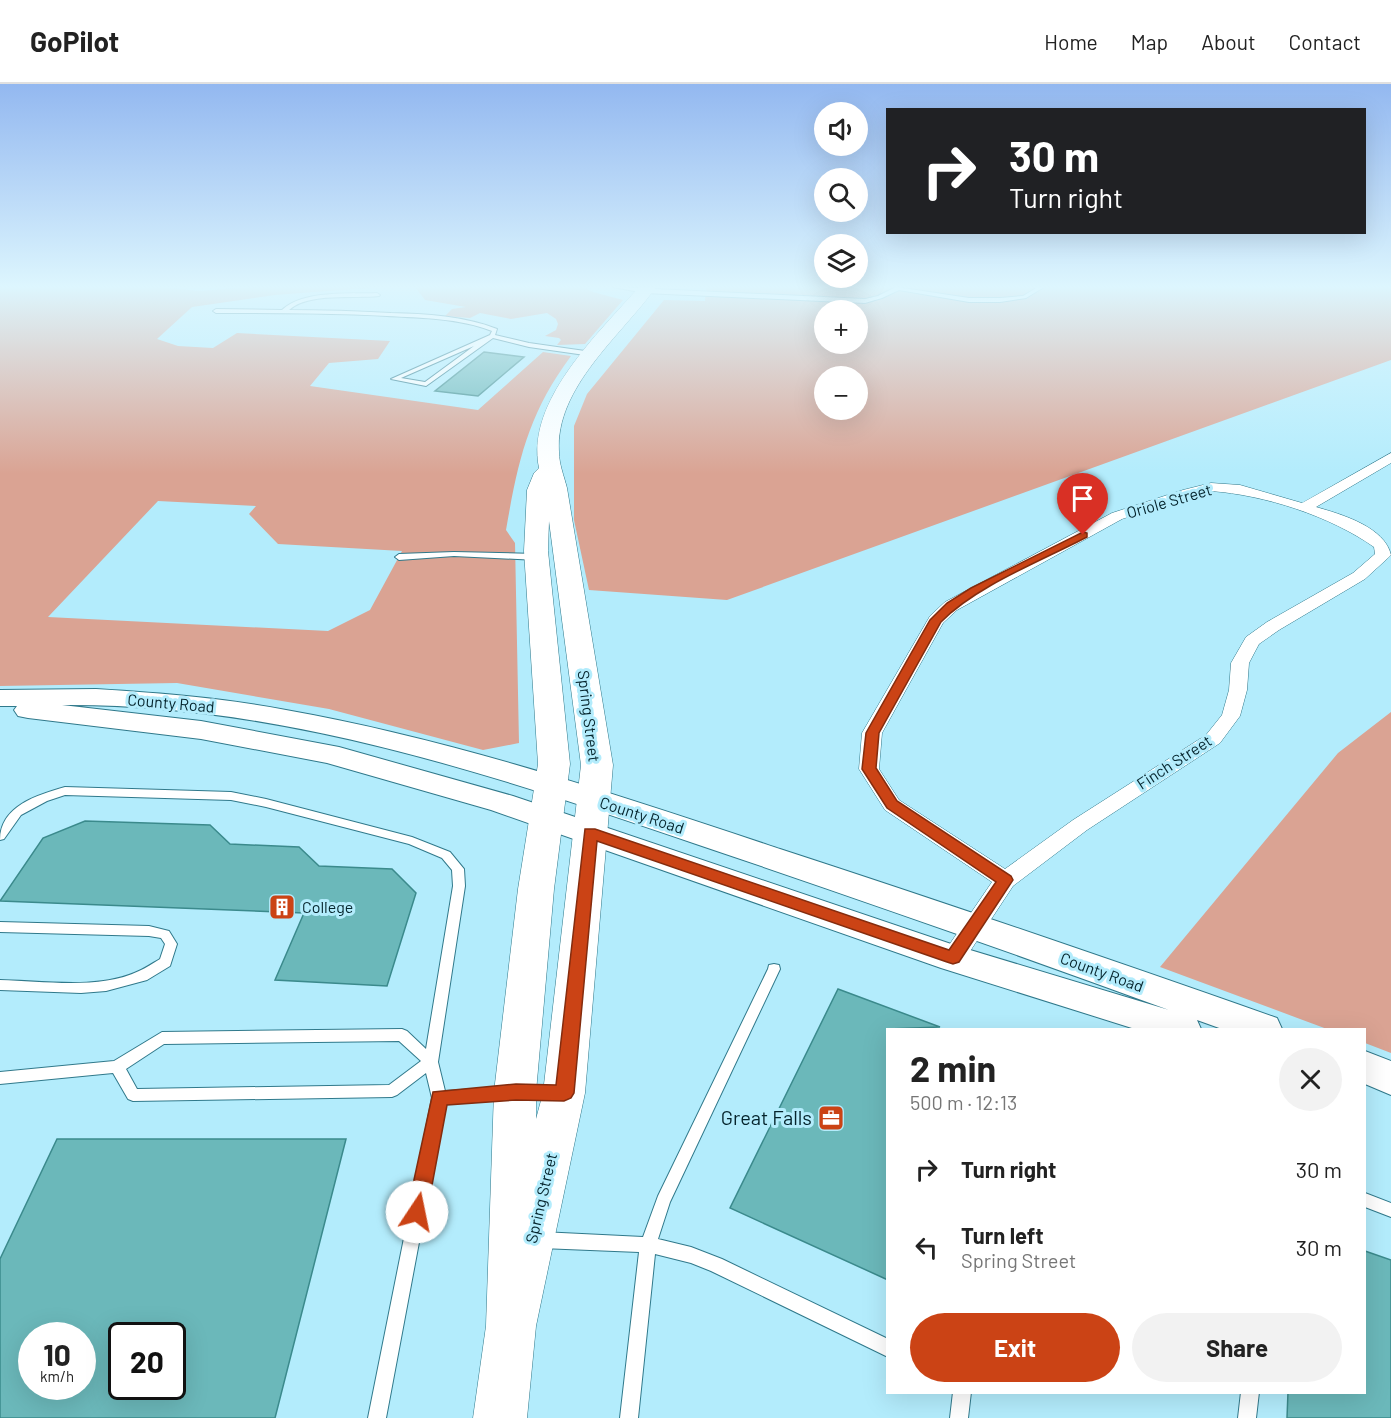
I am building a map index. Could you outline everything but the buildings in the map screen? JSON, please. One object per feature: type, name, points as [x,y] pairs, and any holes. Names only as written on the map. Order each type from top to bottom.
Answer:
[{"type":"main road","name":"Spring Street","points":[[501,1418],[537,1092],[592,816],[597,765],[548,444],[554,417],[562,397],[596,349]]},
{"type":"main road","name":"Spring Street","points":[[511,1326],[532,1239],[537,1092],[536,889],[554,764],[537,557],[538,490],[549,462]]},
{"type":"main road","name":"County Road","points":[[0,698],[57,694],[205,704],[329,726],[451,757],[548,802]]},
{"type":"main road","name":"County Road","points":[[0,704],[40,712],[201,730],[329,754],[548,802],[974,926],[1261,1028]]},
{"type":"main road","name":"County Road","points":[[592,816],[953,958],[1180,1028]]},
{"type":"main road","points":[[1366,1067],[1391,1078]]},
{"type":"main road","points":[[1366,1085],[1391,1091]]},
{"type":"street","points":[[1304,508],[1391,457]]},
{"type":"street","name":"Oriole Street","points":[[1005,880],[892,805],[869,769],[872,733],[936,620],[951,606],[975,591],[1117,516],[1178,496],[1211,487],[1226,487],[1304,508]]},
{"type":"street","name":"Finch Street","points":[[953,958],[1005,880],[1080,825],[1213,739],[1231,716],[1238,690],[1240,663],[1252,641],[1273,626],[1359,576],[1377,563],[1383,555],[1381,545],[1357,528],[1304,508]]},
{"type":"lane","points":[[462,349],[394,379],[426,384],[474,349]]},
{"type":"lane","points":[[558,349],[592,354]]},
{"type":"lane","points":[[399,557],[454,554],[537,557]]},
{"type":"lane","points":[[0,836],[17,812],[43,798],[65,791],[231,796],[412,841],[446,855],[458,869],[459,886],[431,1062],[439,1098],[376,1418]]},
{"type":"lane","points":[[0,927],[149,931],[165,934],[171,944],[165,962],[142,976],[106,986],[81,988],[0,985]]},
{"type":"lane","points":[[629,1418],[648,1245],[663,1201],[774,969]]},
{"type":"lane","points":[[0,1078],[117,1067],[162,1038],[174,1037],[402,1035],[431,1062]]},
{"type":"lane","points":[[117,1067],[133,1095],[168,1095],[392,1091],[431,1062]]},
{"type":"lane","points":[[439,1098],[537,1092]]},
{"type":"lane","points":[[1366,1200],[1391,1210]]},
{"type":"lane","points":[[532,1239],[648,1245],[691,1255],[886,1347]]},
{"type":"lane","points":[[959,1418],[962,1394]]},
{"type":"lane","points":[[1248,1418],[1250,1394]]},
{"type":"shaded area","points":[[0,349],[384,349],[378,359],[329,363],[310,386],[478,410],[543,352],[571,356],[544,398],[527,439],[515,482],[506,530],[515,543],[519,743],[483,750],[329,709],[177,683],[0,686]],"holes":[[[158,501],[256,506],[249,514],[278,544],[402,551],[370,610],[328,631],[48,617]]]},
{"type":"shaded area","points":[[624,349],[814,349],[814,354],[868,354],[868,349],[1391,349],[1391,360],[727,600],[589,590],[574,520],[574,426],[587,394]]},
{"type":"shaded area","points":[[1391,712],[1391,1053],[1366,1043],[1366,1028],[1324,1028],[1160,967],[1338,753]]},
{"type":"place","name":"College","points":[[282,907]]},
{"type":"place","name":"Great Falls","points":[[831,1118]]},
{"type":"route","points":[[417,1212],[439,1098],[516,1092],[564,1093],[590,833],[953,958],[1005,880],[892,805],[869,769],[872,733],[936,620],[951,606],[975,591],[1083,535]]}]
